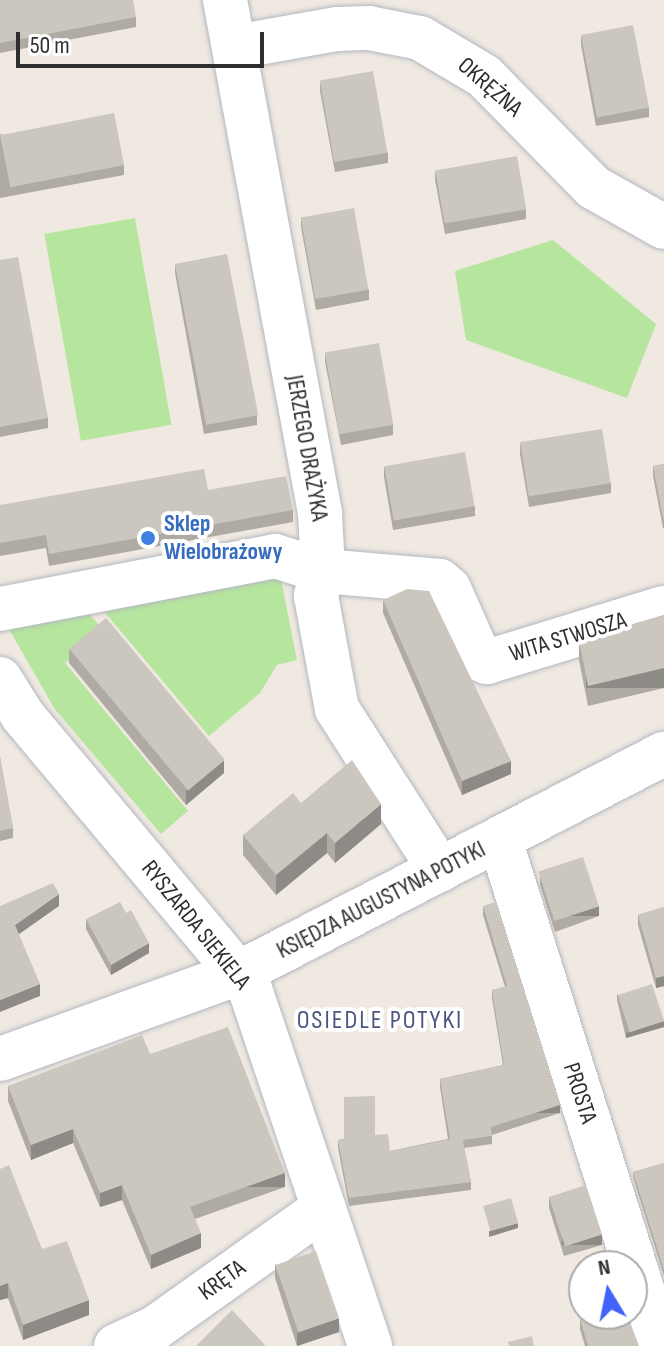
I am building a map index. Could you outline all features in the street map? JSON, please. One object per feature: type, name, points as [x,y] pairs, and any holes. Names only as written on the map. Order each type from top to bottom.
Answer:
[{"type":"street","name":"JERZEGO DRAŻYKA","points":[[225,0],[320,513],[323,571],[316,596],[337,709],[440,870]]},
{"type":"street","name":"OKRĘŻNA","points":[[235,47],[337,29],[369,28],[420,38],[484,76],[593,187],[664,227]]},
{"type":"street","name":"WITA STWOSZA","points":[[0,609],[275,556],[323,571],[440,581],[449,589],[480,659],[487,662],[664,608]]},
{"type":"street","name":"RYSZARDA SIEKIELA","points":[[0,679],[23,716],[241,972],[260,1010],[370,1346]]},
{"type":"street","name":"KSIĘDZA AUGUSTYNA POTYKI","points":[[0,1059],[241,972],[664,754]]},
{"type":"street","name":"PROSTA","points":[[500,840],[660,1346]]},
{"type":"street","name":"KRĘTA","points":[[116,1346],[155,1328],[324,1208]]},
{"type":"green space","points":[[135,218],[171,425],[81,441],[44,234]]},
{"type":"green space","points":[[553,240],[656,324],[627,398],[466,340],[455,271]]},
{"type":"green space","points":[[280,574],[297,660],[277,665],[260,693],[209,736],[102,609]]},
{"type":"green space","points":[[86,610],[104,631],[65,663],[188,811],[161,834],[54,708],[9,629]]},
{"type":"building","points":[[0,0],[133,0],[136,17],[0,43]]},
{"type":"building","points":[[633,25],[649,107],[597,118],[581,35]]},
{"type":"building","points":[[373,71],[387,153],[334,162],[320,80]]},
{"type":"building","points":[[114,113],[124,165],[10,187],[0,135]]},
{"type":"building","points":[[517,156],[526,209],[445,224],[435,170]]},
{"type":"building","points":[[354,208],[368,290],[315,299],[301,217]]},
{"type":"building","points":[[227,254],[258,415],[206,425],[175,264]]},
{"type":"building","points":[[18,257],[48,418],[0,427],[0,260]]},
{"type":"building","points":[[379,343],[393,425],[339,434],[325,353]]},
{"type":"building","points":[[602,429],[611,483],[529,496],[520,442]]},
{"type":"building","points":[[465,452],[475,506],[394,520],[384,466]]},
{"type":"building","points":[[664,464],[664,518],[663,518],[653,466]]},
{"type":"building","points":[[204,469],[208,490],[286,476],[293,510],[49,554],[46,535],[0,543],[0,505]]},
{"type":"building","points":[[407,589],[429,591],[511,761],[462,781],[383,600]]},
{"type":"building","points":[[664,615],[664,668],[588,686],[579,640]]},
{"type":"building","points":[[106,618],[225,760],[188,791],[69,649]]},
{"type":"building","points":[[0,757],[13,828],[0,831]]},
{"type":"building","points":[[352,760],[381,804],[335,843],[327,833],[276,875],[243,835],[293,793],[301,803]]},
{"type":"building","points":[[583,857],[599,906],[554,921],[538,872]]},
{"type":"building","points":[[53,883],[59,894],[15,925],[40,984],[0,1000],[0,906]]},
{"type":"building","points":[[120,902],[126,913],[131,910],[149,943],[111,965],[86,919]]},
{"type":"building","points":[[496,902],[560,1105],[491,1127],[492,1136],[463,1140],[471,1182],[349,1198],[338,1140],[344,1139],[344,1097],[375,1096],[375,1135],[388,1134],[390,1151],[418,1146],[450,1139],[440,1079],[504,1065],[492,990],[507,986],[483,906]]},
{"type":"building","points":[[664,907],[664,976],[656,978],[638,915]]},
{"type":"building","points":[[652,984],[664,1021],[630,1032],[618,995]]},
{"type":"building","points":[[228,1027],[285,1173],[190,1207],[201,1233],[151,1255],[122,1185],[100,1193],[73,1129],[31,1145],[8,1086],[142,1035],[150,1054]]},
{"type":"building","points":[[664,1163],[664,1270],[633,1172]]},
{"type":"building","points":[[9,1165],[42,1249],[67,1241],[89,1300],[23,1325],[8,1283],[0,1286],[0,1169]]},
{"type":"building","points":[[586,1185],[602,1234],[565,1247],[549,1197]]},
{"type":"building","points":[[511,1198],[518,1223],[490,1231],[483,1206]]},
{"type":"building","points":[[316,1251],[339,1318],[298,1332],[275,1265]]},
{"type":"building","points":[[232,1310],[264,1346],[196,1346]]},
{"type":"building","points":[[583,1330],[633,1330],[639,1346],[588,1346]]},
{"type":"building","points":[[532,1336],[534,1346],[509,1346],[508,1342]]},
{"type":"place","name":"Sklep Wielobrażowy","points":[[148,538]]},
{"type":"district","name":"OSIEDLE POTYKI","points":[[380,1021]]}]
